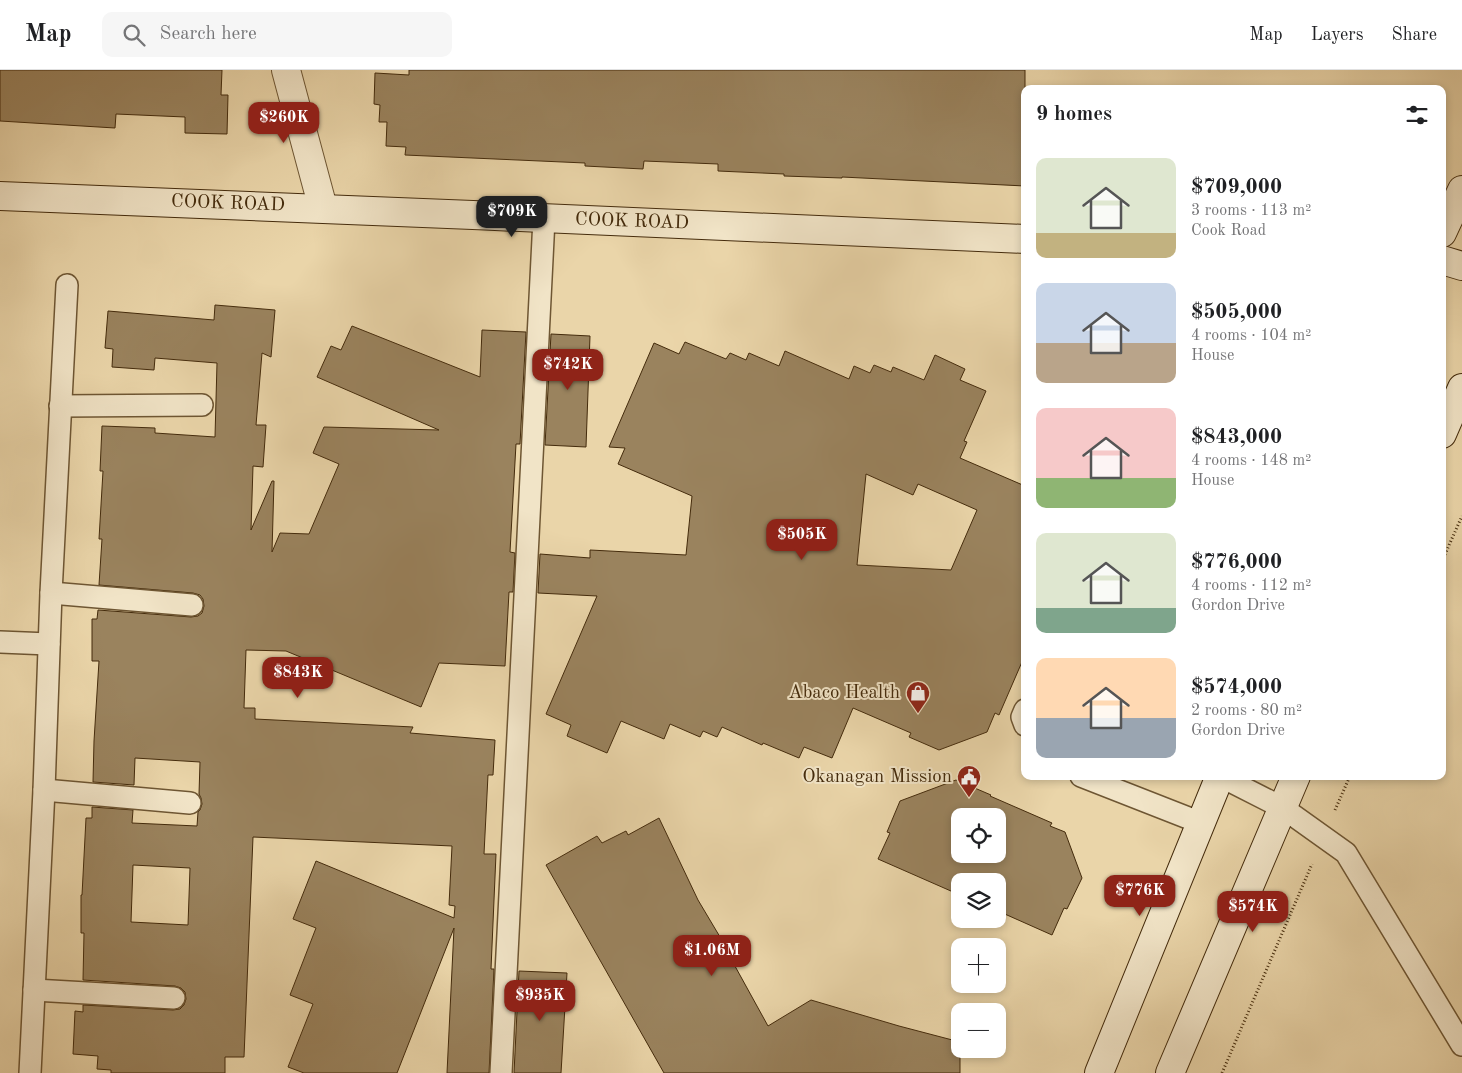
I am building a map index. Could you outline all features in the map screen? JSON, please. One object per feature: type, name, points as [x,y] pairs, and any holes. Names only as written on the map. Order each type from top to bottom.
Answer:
[{"type":"street","points":[[286,70],[323,208]]},
{"type":"street","points":[[1446,224],[1462,190]]},
{"type":"street","name":"COOK ROAD","points":[[0,196],[323,208],[1021,239]]},
{"type":"street","points":[[1446,261],[1462,266]]},
{"type":"street","points":[[1446,425],[1462,388]]},
{"type":"street","points":[[1099,1073],[1218,780]]},
{"type":"street","points":[[1170,1073],[1294,780]]},
{"type":"lane","points":[[501,1073],[544,219]]},
{"type":"lane","points":[[30,1073],[44,790],[51,593],[67,285]]},
{"type":"lane","points":[[60,406],[202,405]]},
{"type":"lane","points":[[51,593],[192,605]]},
{"type":"lane","points":[[0,642],[49,644]]},
{"type":"lane","points":[[1091,780],[1201,823]]},
{"type":"lane","points":[[1228,780],[1283,808],[1346,853],[1462,1045]]},
{"type":"lane","points":[[44,790],[190,803]]},
{"type":"lane","points":[[34,990],[174,998]]},
{"type":"path","points":[[1446,552],[1462,516]]},
{"type":"path","points":[[1222,1073],[1348,780]]},
{"type":"building","points":[[0,70],[222,70],[221,95],[228,95],[227,134],[185,133],[185,117],[116,114],[115,128],[0,121]]},
{"type":"building","points":[[409,70],[1025,70],[1025,85],[1021,85],[1021,186],[784,176],[784,174],[718,171],[718,164],[644,161],[643,169],[585,166],[585,163],[405,155],[406,147],[386,146],[387,122],[379,122],[380,105],[374,104],[375,73],[409,75]]},
{"type":"building","points":[[215,305],[275,310],[271,357],[262,353],[256,425],[266,425],[263,467],[253,466],[251,530],[272,481],[274,481],[272,552],[280,533],[309,534],[339,464],[313,453],[324,427],[439,430],[317,377],[331,346],[341,350],[352,326],[480,377],[482,330],[526,332],[520,444],[516,444],[510,552],[515,553],[513,592],[509,592],[505,666],[439,663],[421,707],[286,651],[246,650],[244,708],[255,708],[255,719],[413,727],[410,733],[495,740],[493,775],[488,775],[484,854],[496,854],[491,969],[494,969],[489,1073],[447,1073],[454,928],[397,1073],[304,1073],[288,1067],[313,1004],[290,995],[316,928],[293,919],[316,861],[454,918],[455,906],[449,905],[452,846],[253,837],[244,1057],[225,1057],[225,1073],[111,1073],[111,1070],[97,1069],[98,1056],[73,1054],[75,1011],[83,1012],[83,1005],[173,1010],[180,1009],[186,999],[185,992],[175,986],[83,980],[84,933],[81,933],[81,895],[86,818],[92,818],[92,807],[133,810],[132,823],[197,826],[198,812],[202,804],[199,794],[200,762],[135,758],[134,785],[93,782],[99,661],[92,661],[92,619],[97,619],[98,610],[191,617],[202,613],[204,606],[200,595],[193,593],[99,585],[102,539],[99,539],[103,471],[100,471],[102,426],[155,428],[155,433],[215,437],[217,363],[155,358],[154,370],[112,367],[113,349],[105,348],[108,311],[214,320]],"holes":[[[133,865],[190,868],[188,925],[131,922]]]},
{"type":"building","points":[[551,334],[590,336],[586,447],[545,445]]},
{"type":"building","points":[[685,342],[726,359],[730,353],[746,360],[749,353],[779,366],[785,351],[849,379],[854,366],[870,373],[874,365],[891,372],[893,367],[924,380],[935,355],[965,369],[960,380],[986,391],[964,441],[967,442],[960,458],[1021,484],[1021,664],[999,715],[995,713],[987,732],[939,750],[909,737],[911,733],[853,708],[832,758],[804,747],[799,758],[763,743],[762,745],[722,727],[717,737],[703,731],[700,737],[670,724],[664,739],[621,721],[607,753],[567,736],[571,725],[546,714],[597,596],[538,593],[540,554],[590,558],[590,550],[686,555],[692,496],[618,464],[625,448],[609,447],[654,343],[679,354]],"holes":[[[866,474],[913,495],[918,484],[977,510],[951,570],[857,565]]]},
{"type":"building","points":[[956,780],[1052,823],[1050,826],[1065,832],[1082,878],[1067,909],[1064,908],[1052,935],[1006,915],[1006,873],[951,873],[951,891],[878,859],[890,833],[887,832],[900,801]]},
{"type":"building","points":[[659,818],[698,900],[726,947],[768,1026],[811,1000],[951,1040],[951,1058],[960,1058],[960,1073],[664,1073],[546,865],[597,836],[602,843],[626,831],[628,835]]},
{"type":"building","points":[[519,971],[567,973],[561,1073],[514,1073]]},
{"type":"place","name":"Abaco Health","points":[[918,714]]},
{"type":"place","name":"Okanagan Mission","points":[[969,798]]}]
